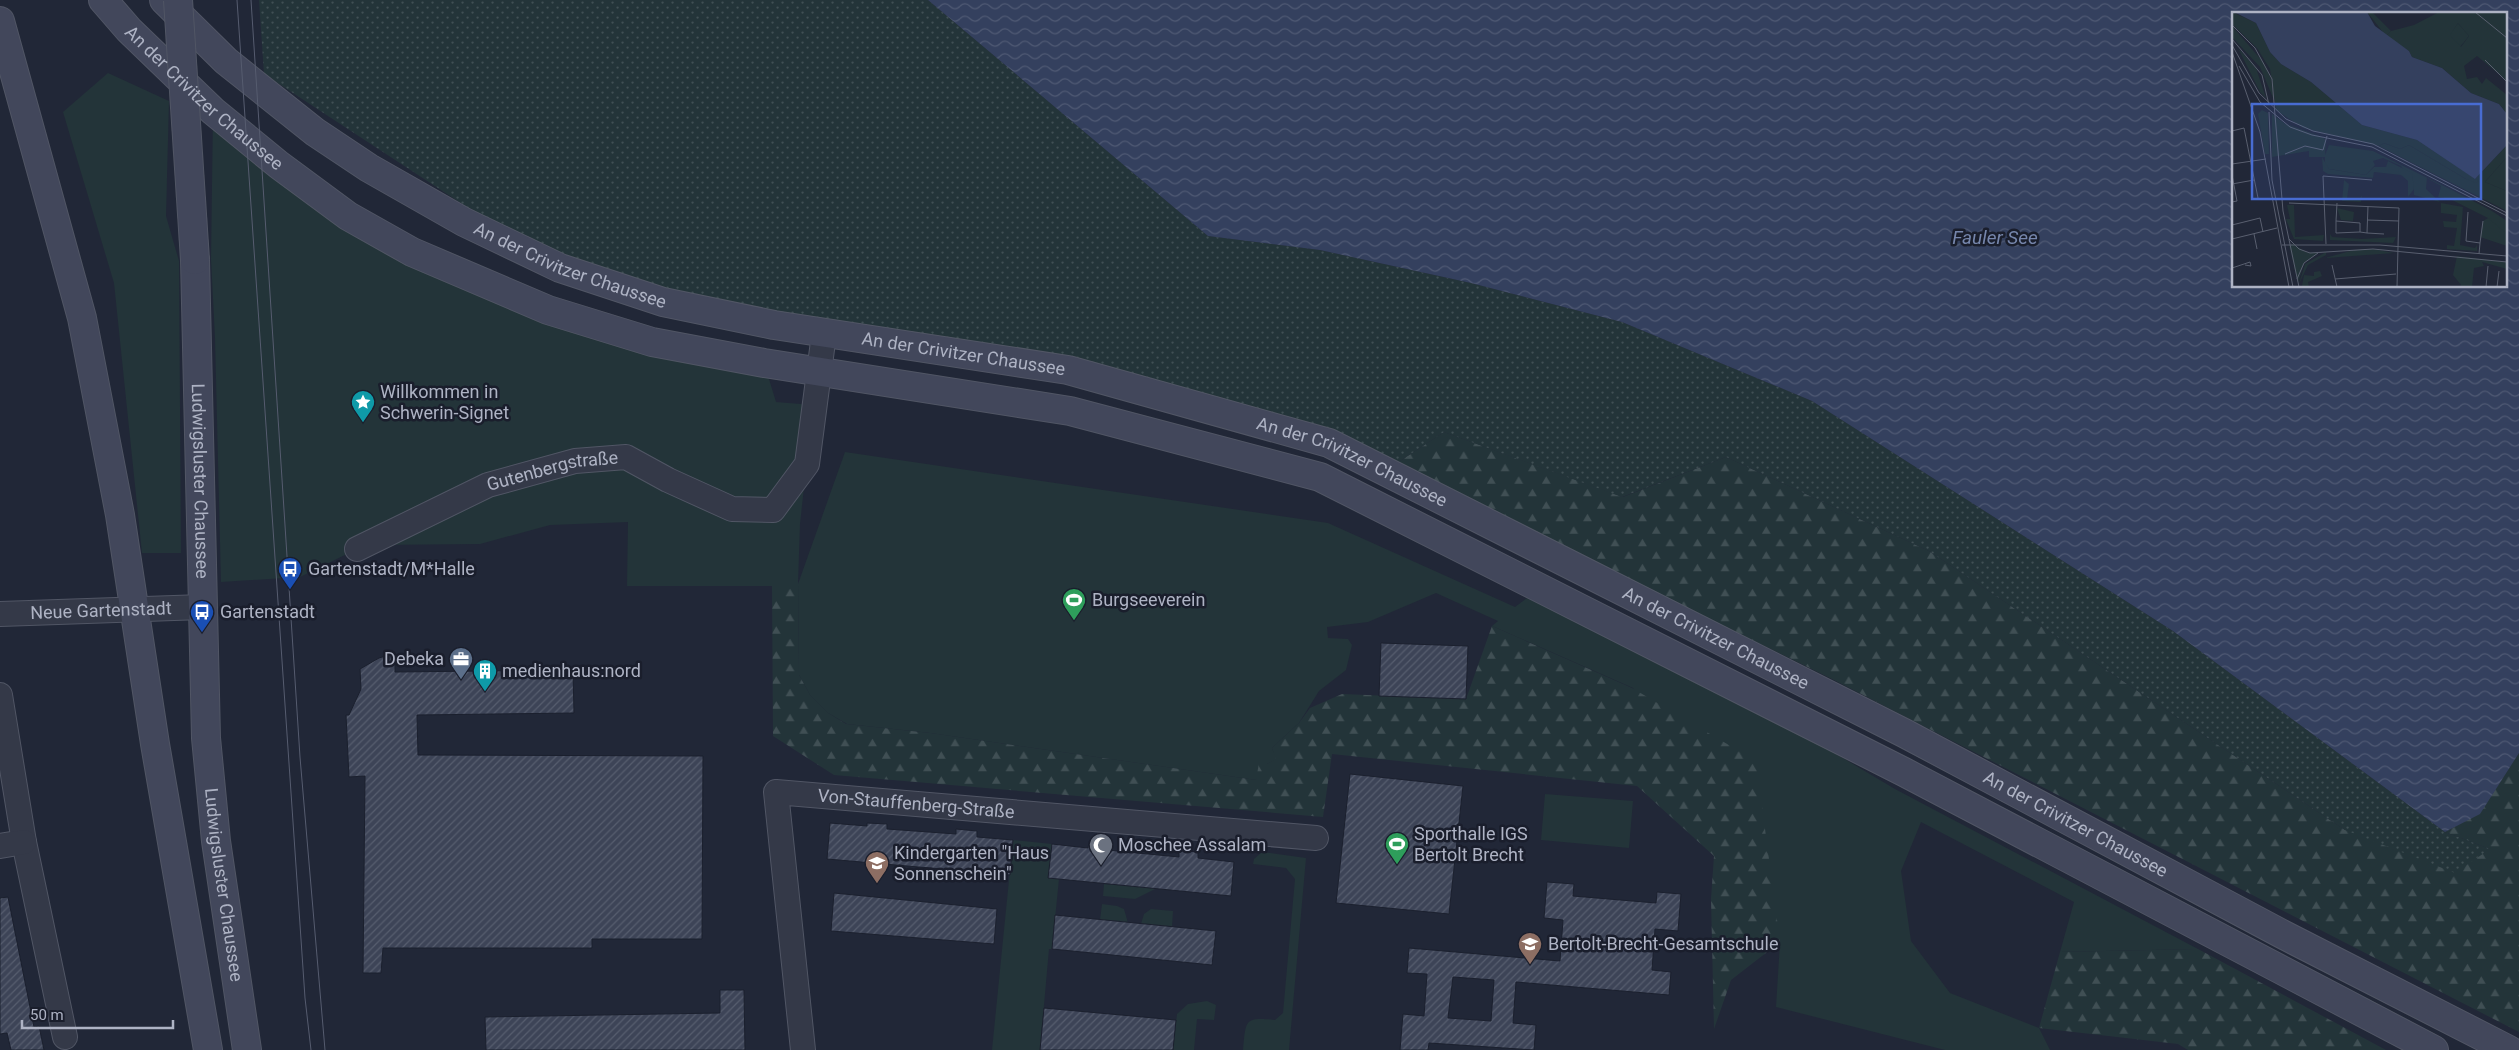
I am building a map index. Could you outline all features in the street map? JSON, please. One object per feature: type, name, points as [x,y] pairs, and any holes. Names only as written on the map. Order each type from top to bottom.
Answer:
[{"type":"street","name":"An der Crivitzer Chaussee","points":[[103,0],[129,30],[213,111],[279,165],[348,216],[412,252],[548,310],[652,342],[818,372],[1070,411],[1320,477],[1904,772],[2434,1050]]},
{"type":"street","name":"An der Crivitzer Chaussee","points":[[164,0],[226,61],[315,132],[369,168],[464,222],[560,268],[663,302],[824,334],[1068,370],[1329,443],[1904,733],[2282,934],[2509,1050]]},
{"type":"street","name":"Ludwigsluster Chaussee","points":[[178,0],[195,260],[206,747],[216,841],[246,1050]]},
{"type":"street","points":[[0,21],[82,318],[120,515],[134,611],[208,1050]]},
{"type":"street","name":"Gutenbergstraße","points":[[357,549],[488,486],[575,461],[626,457],[668,480],[732,509],[773,510],[807,464],[824,334]]},
{"type":"street","name":"Neue Gartenstadt","points":[[0,614],[134,611],[203,607]]},
{"type":"street","points":[[0,695],[24,842],[65,1037]]},
{"type":"street","name":"Von-Stauffenberg-Straße","points":[[803,1050],[776,792],[1316,838]]},
{"type":"street","points":[[0,846],[24,842]]},
{"type":"green space","points":[[259,0],[928,0],[1208,236],[1320,250],[1471,283],[1622,322],[1812,401],[2173,631],[2445,832],[2490,849],[2455,873],[2345,830],[1929,551],[1726,457],[1622,497],[1444,432],[1394,465],[1329,443],[560,268],[264,74]]},
{"type":"green space","points":[[108,73],[169,101],[166,216],[179,261],[181,553],[142,553],[114,283],[63,112]]},
{"type":"green space","points":[[213,111],[279,165],[548,310],[764,363],[776,402],[813,405],[800,524],[798,584],[845,452],[1328,523],[1515,607],[1527,598],[1831,751],[1895,789],[2198,949],[2060,952],[2074,902],[1921,822],[1901,871],[1911,941],[1950,993],[2039,1028],[2050,1050],[1945,1050],[1776,1007],[1780,942],[1633,688],[1492,626],[1498,621],[1436,593],[1368,622],[1327,627],[1328,638],[1348,639],[1352,645],[1346,670],[1319,691],[1299,723],[1272,748],[1277,759],[1267,764],[1256,780],[930,733],[847,724],[828,713],[810,695],[799,675],[798,586],[627,586],[628,522],[550,525],[480,544],[376,545],[357,549],[300,577],[221,582],[215,338],[211,259]]},
{"type":"green space","points":[[1444,432],[1623,497],[1726,457],[1929,551],[2345,830],[2490,849],[2445,832],[2480,813],[2519,753],[2519,1032],[1830,678],[1394,465]]},
{"type":"green space","points":[[772,586],[798,586],[799,675],[810,695],[828,713],[846,724],[930,733],[1256,780],[1259,763],[1267,764],[1276,759],[1272,748],[1299,723],[1310,708],[1342,694],[1466,699],[1492,626],[1632,688],[1756,761],[1780,942],[1731,980],[1714,1029],[1711,899],[1714,856],[1637,786],[1332,754],[1323,817],[834,775],[773,736]]},
{"type":"green space","points":[[1545,794],[1633,801],[1629,848],[1541,840]]},
{"type":"green space","points":[[1013,840],[1052,844],[1048,878],[1059,879],[1052,949],[1049,949],[1040,1050],[992,1050]]},
{"type":"green space","points":[[1262,852],[1306,858],[1289,1050],[1243,1050],[1248,1023],[1257,1019],[1275,1020],[1283,1013],[1295,879],[1286,868],[1253,864],[1254,859]]},
{"type":"green space","points":[[1104,884],[1157,888],[1135,899],[1103,896]]},
{"type":"green space","points":[[1102,904],[1124,909],[1128,923],[1100,920]]},
{"type":"green space","points":[[1151,909],[1173,911],[1172,927],[1141,924],[1144,914]]},
{"type":"green space","points":[[2198,949],[2386,1050],[2188,1050],[2178,1044],[2039,1028],[2060,952]]},
{"type":"green space","points":[[1207,1001],[1216,1005],[1214,1020],[1197,1019],[1194,1050],[1173,1050],[1177,1014],[1188,1004]]},
{"type":"water","name":"Fauler See","points":[[928,0],[2519,0],[2519,753],[2480,814],[2445,832],[2173,631],[1812,401],[1622,322],[1471,283],[1320,250],[1208,236]]},
{"type":"building","points":[[1381,643],[1468,646],[1466,699],[1379,696]]},
{"type":"building","points":[[395,653],[395,672],[573,670],[574,713],[417,715],[418,755],[703,756],[702,939],[592,939],[592,948],[383,948],[381,973],[363,973],[365,776],[349,777],[346,715],[349,715],[361,689],[360,669],[379,658]]},
{"type":"building","name":"Sporthalle IGS Bertolt Brecht","points":[[1350,774],[1463,786],[1449,914],[1336,903]]},
{"type":"building","points":[[830,823],[867,826],[867,823],[887,824],[887,829],[956,834],[956,829],[977,831],[977,837],[1013,840],[1010,875],[827,859]]},
{"type":"building","points":[[1089,841],[1108,843],[1107,850],[1179,857],[1179,850],[1198,852],[1198,858],[1234,862],[1231,896],[1048,878],[1052,844],[1088,848]]},
{"type":"building","name":"Bertolt-Brecht-Gesamtschule","points":[[1547,882],[1574,884],[1573,896],[1656,903],[1657,892],[1681,894],[1678,931],[1655,929],[1652,970],[1671,972],[1669,995],[1516,982],[1513,1023],[1536,1025],[1534,1050],[1429,1043],[1428,1050],[1400,1050],[1403,1014],[1424,1016],[1427,974],[1407,973],[1409,948],[1560,961],[1563,920],[1544,918]],"holes":[[[1453,977],[1494,980],[1491,1021],[1448,1018]]]},
{"type":"building","points":[[834,893],[997,909],[994,944],[831,931]]},
{"type":"building","points":[[8,897],[34,1027],[39,1026],[44,1050],[11,1050],[7,1033],[0,1034],[0,898]]},
{"type":"building","points":[[1055,915],[1216,931],[1212,965],[1052,949]]},
{"type":"building","points":[[720,990],[744,990],[745,1050],[486,1050],[485,1017],[720,1013]]},
{"type":"building","points":[[1044,1008],[1176,1020],[1173,1050],[1040,1050]]},
{"type":"tram line","points":[[237,0],[305,998],[311,1050]]},
{"type":"tram line","points":[[251,0],[300,757],[325,1050]]},
{"type":"place","name":"Willkommen in Schwerin-Signet","points":[[363,423]]},
{"type":"place","name":"Gartenstadt/M*Halle","points":[[290,590]]},
{"type":"place","name":"Burgseeverein","points":[[1074,621]]},
{"type":"place","name":"Gartenstadt","points":[[202,633]]},
{"type":"place","name":"Debeka","points":[[461,680]]},
{"type":"place","name":"medienhaus:nord","points":[[485,692]]},
{"type":"place","name":"Sporthalle IGS Bertolt Brecht","points":[[1397,865]]},
{"type":"place","name":"Moschee Assalam","points":[[1101,866]]},
{"type":"place","name":"Kindergarten \"Haus Sonnenschein\"","points":[[877,884]]},
{"type":"place","name":"Bertolt-Brecht-Gesamtschule","points":[[1530,965]]}]
